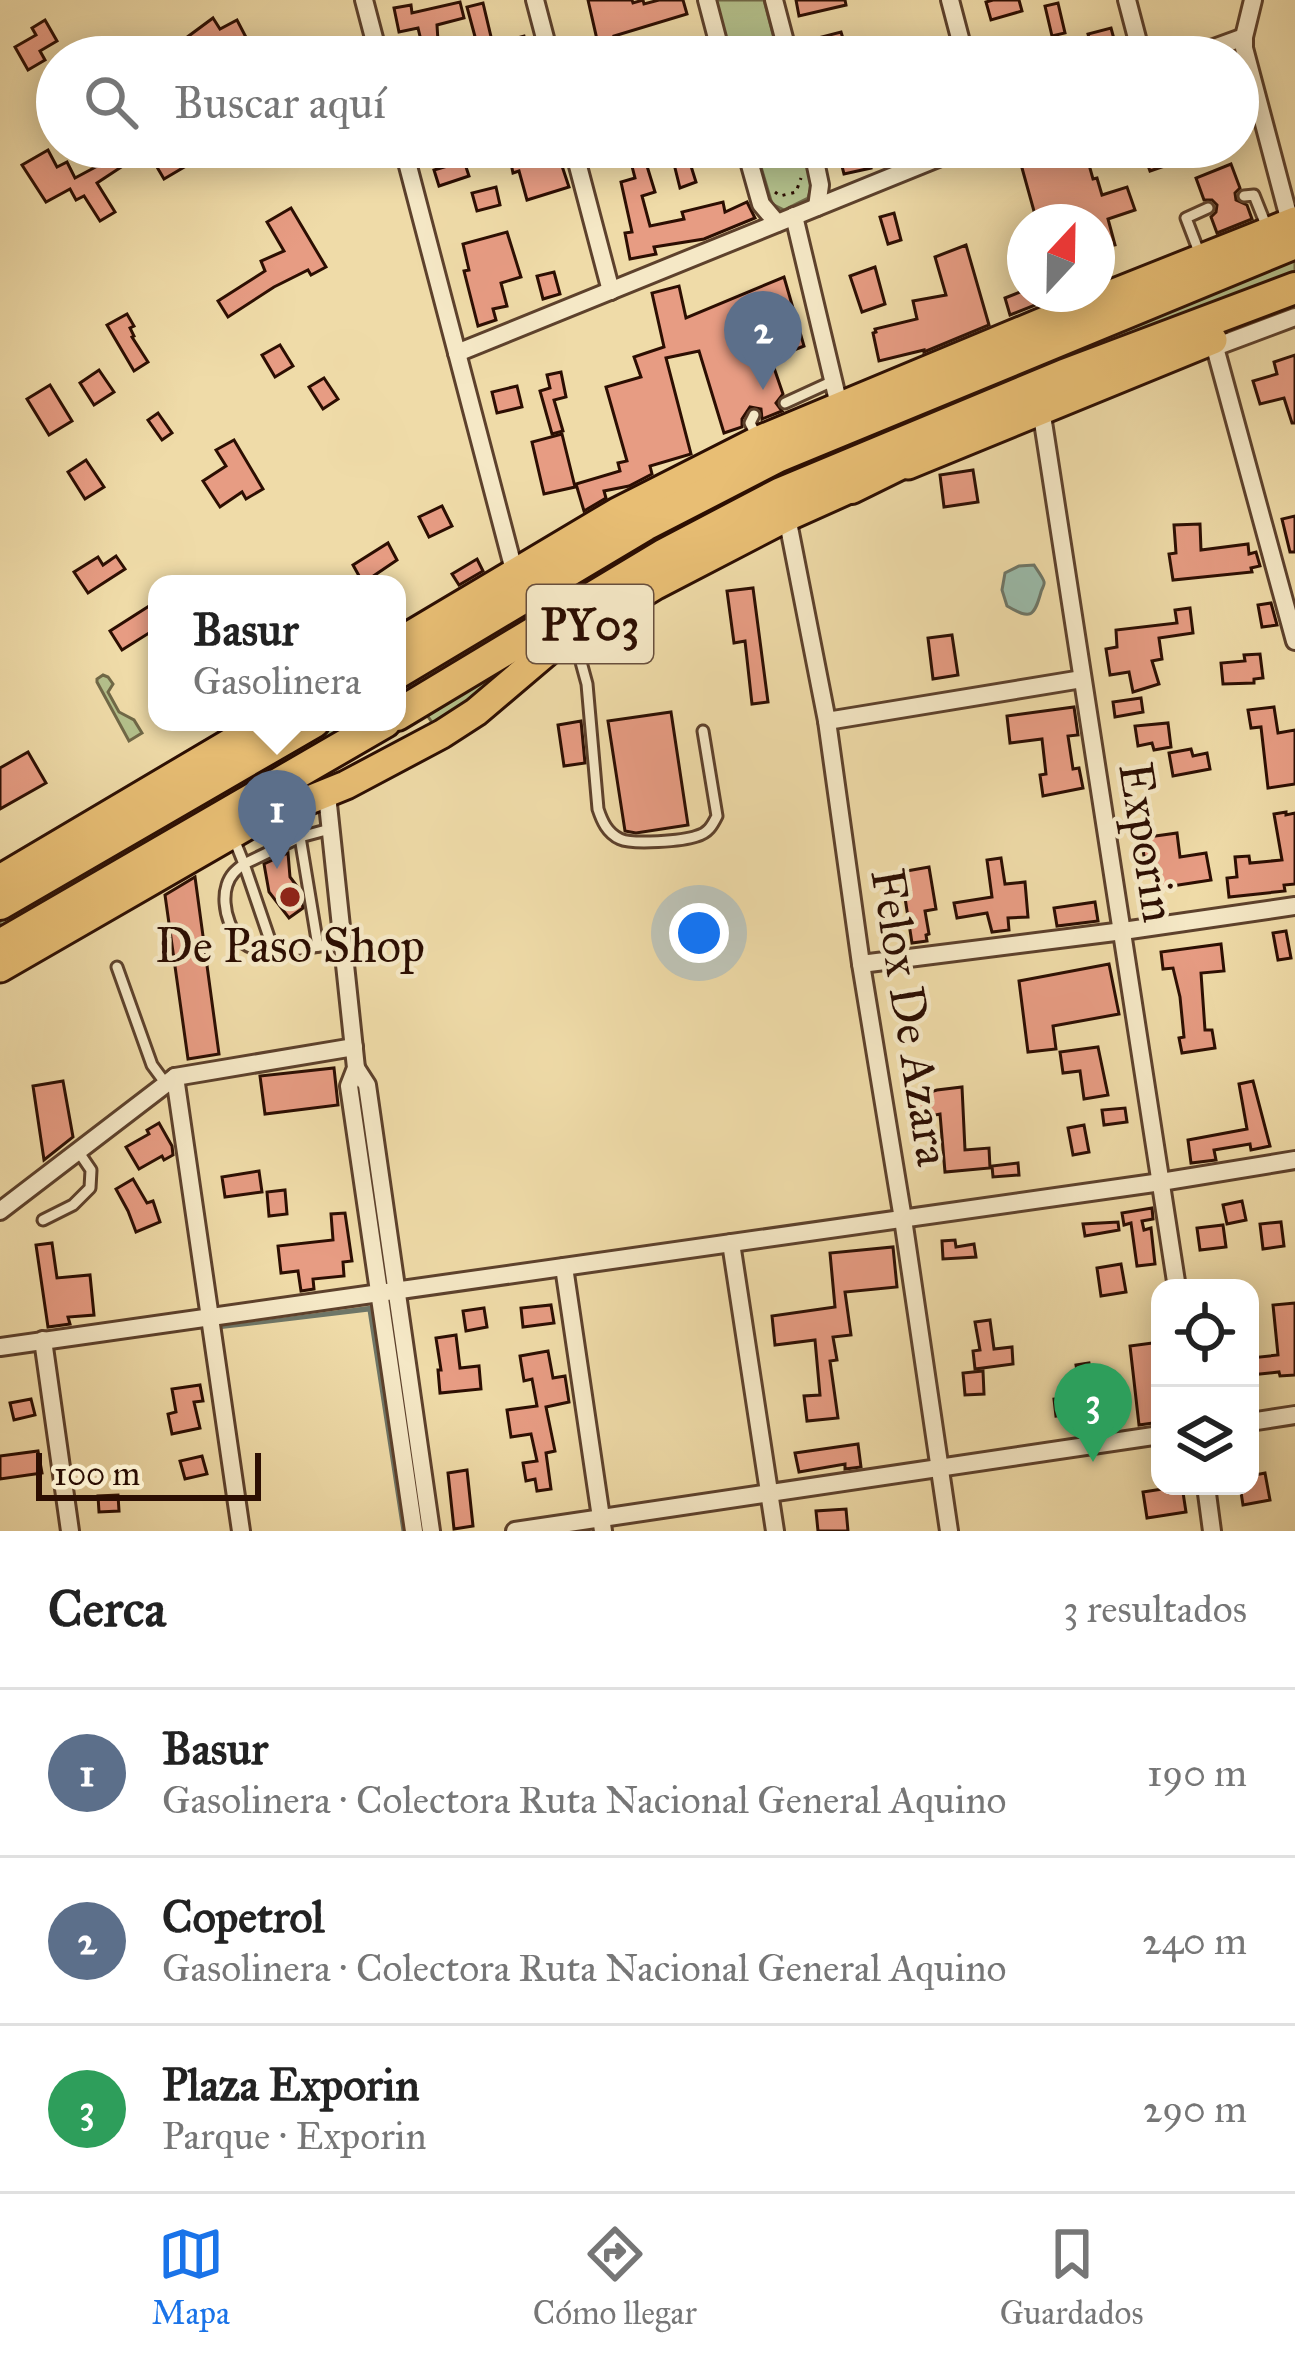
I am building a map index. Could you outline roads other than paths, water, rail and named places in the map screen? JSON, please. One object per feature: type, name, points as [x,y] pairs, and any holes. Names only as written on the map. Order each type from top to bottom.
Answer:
[{"type":"highway","name":"PY03","points":[[406,669],[715,487],[1289,231]]},
{"type":"highway","name":"PY03","points":[[406,710],[662,555],[797,486],[1064,375],[1295,288]]},
{"type":"highway","name":"PY03","points":[[1214,344],[1295,308]]},
{"type":"highway","points":[[851,488],[1007,410],[1064,375]]},
{"type":"highway","points":[[0,904],[298,731]]},
{"type":"highway","points":[[0,945],[372,731]]},
{"type":"main road","name":"PY03","points":[[1115,292],[1202,257],[1289,231]]},
{"type":"main road","points":[[1115,294],[1289,231]]},
{"type":"main road","name":"PY03","points":[[406,639],[757,427],[836,393],[1066,312]]},
{"type":"main road","name":"PY03","points":[[0,968],[250,824],[327,794],[409,753],[476,712],[518,674],[573,635],[672,576],[851,488],[1214,344]]},
{"type":"main road","points":[[0,879],[250,731]]},
{"type":"main road","points":[[394,731],[409,753]]},
{"type":"street","points":[[364,0],[373,36]]},
{"type":"street","points":[[535,0],[544,36]]},
{"type":"street","points":[[707,0],[716,36]]},
{"type":"street","points":[[774,0],[783,36]]},
{"type":"street","points":[[950,0],[959,36]]},
{"type":"street","points":[[1127,0],[1136,36]]},
{"type":"street","points":[[1244,36],[1253,0]]},
{"type":"street","points":[[1259,109],[1289,231]]},
{"type":"street","points":[[409,168],[515,574]]},
{"type":"street","points":[[579,168],[611,291]]},
{"type":"street","points":[[752,168],[761,204],[785,220],[836,393]]},
{"type":"street","points":[[816,168],[817,207]]},
{"type":"street","points":[[457,353],[913,168]]},
{"type":"street","points":[[1295,317],[1214,344],[1295,641]]},
{"type":"street","name":"Exporin","points":[[1041,409],[1176,1279]]},
{"type":"street","name":"Felox De Azara","points":[[787,517],[827,721],[949,1531]]},
{"type":"street","points":[[827,721],[1082,679]]},
{"type":"street","points":[[327,794],[356,1068],[367,1085],[414,1531]]},
{"type":"street","points":[[861,964],[1295,906]]},
{"type":"street","points":[[0,1211],[171,1080],[354,1047]]},
{"type":"street","points":[[171,1080],[241,1531]]},
{"type":"street","points":[[0,1346],[1295,1160]]},
{"type":"street","points":[[731,1243],[775,1531]]},
{"type":"street","points":[[564,1267],[602,1524]]},
{"type":"street","points":[[388,1292],[431,1531]]},
{"type":"street","points":[[43,1340],[70,1531]]},
{"type":"street","points":[[1259,1421],[1295,1415]]},
{"type":"street","points":[[515,1531],[602,1524],[769,1493],[1151,1436]]},
{"type":"street","points":[[1207,1495],[1212,1531]]},
{"type":"lane","points":[[1244,196],[1254,195],[1289,231]]},
{"type":"lane","points":[[1202,257],[1186,218],[1208,208]]},
{"type":"lane","points":[[785,403],[836,393]]},
{"type":"lane","points":[[573,635],[587,684],[598,808],[616,838],[629,842],[699,836],[711,829],[717,816],[703,731]]},
{"type":"lane","points":[[330,829],[300,837],[232,873],[225,888],[225,909],[246,944],[256,949],[343,943]]},
{"type":"lane","points":[[232,834],[273,949]]},
{"type":"lane","points":[[300,837],[318,946]]},
{"type":"lane","points":[[117,967],[152,1065],[171,1080]]},
{"type":"lane","points":[[43,1220],[73,1205],[91,1188],[92,1169],[78,1151]]},
{"type":"place","name":"Copetrol","points":[[763,390]]},
{"type":"place","name":"Basur","points":[[277,869]]},
{"type":"place","name":"De Paso Shop","points":[[290,897]]},
{"type":"place","name":"Plaza Exporin","points":[[1093,1462]]}]
